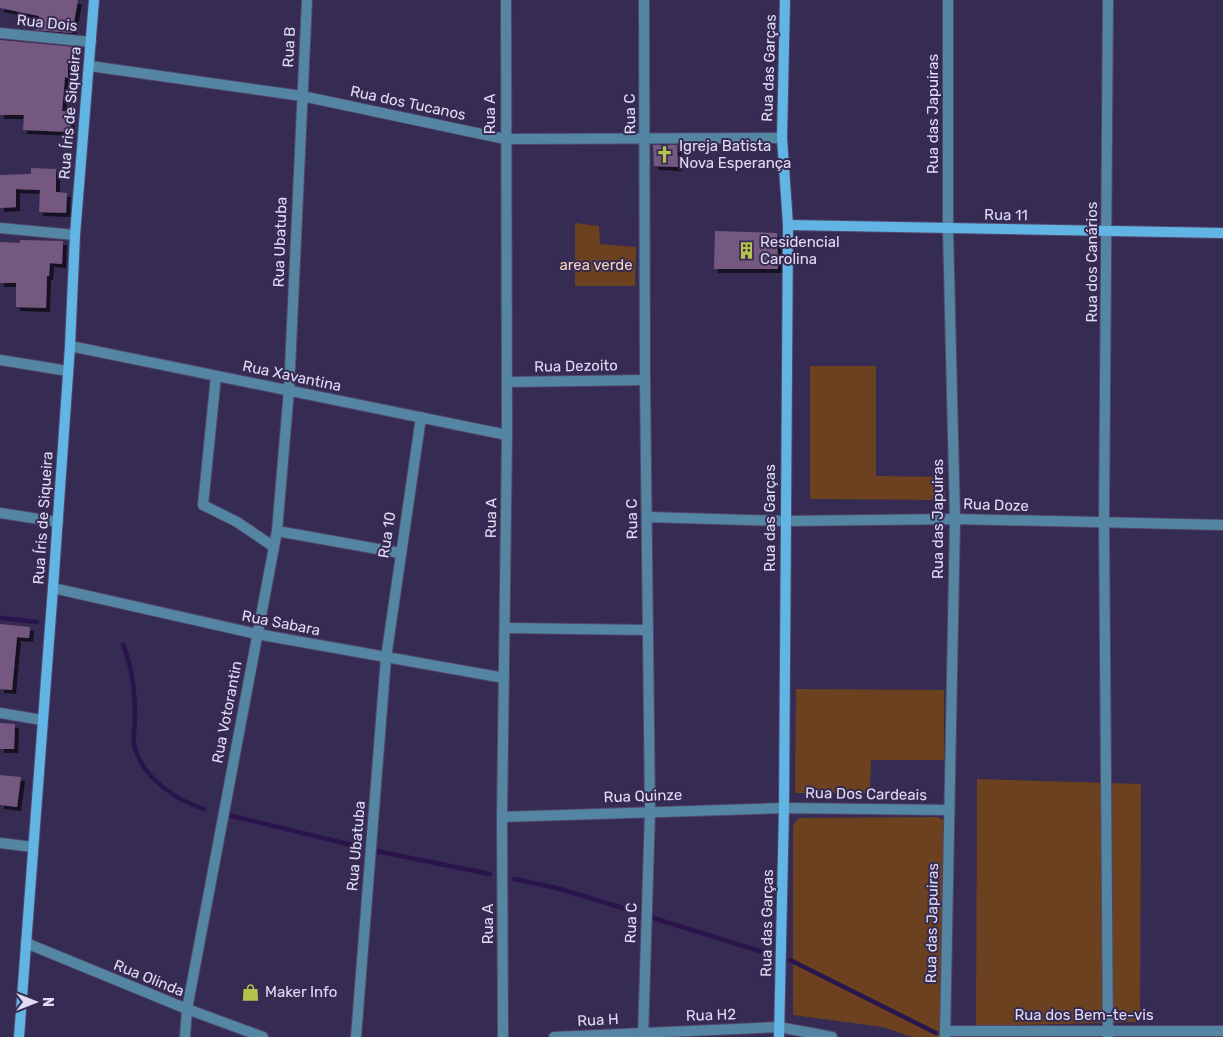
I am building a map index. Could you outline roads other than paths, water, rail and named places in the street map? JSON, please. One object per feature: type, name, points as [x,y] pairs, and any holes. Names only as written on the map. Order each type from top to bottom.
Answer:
[{"type":"street","name":"Rua Íris de Siqueira","points":[[19,1037],[58,522],[70,346],[75,235],[94,0]]},
{"type":"street","name":"Rua B","points":[[302,96],[307,0]]},
{"type":"street","name":"Rua A","points":[[503,1037],[502,817],[507,435],[506,0]]},
{"type":"street","name":"Rua C","points":[[643,1035],[650,811],[645,380],[646,140],[644,0]]},
{"type":"street","name":"Rua das Garças","points":[[779,1032],[784,808],[788,226],[782,138],[785,0]]},
{"type":"street","name":"Rua das Japuiras","points":[[946,1034],[948,810],[955,519],[948,228],[948,0]]},
{"type":"street","name":"Rua dos Canários","points":[[1108,0],[1104,524],[1108,1033]]},
{"type":"street","name":"Rua Dois","points":[[0,33],[91,42]]},
{"type":"street","name":"Rua dos Tucanos","points":[[90,66],[302,96],[505,139],[646,140],[782,138]]},
{"type":"street","name":"Rua Ubatuba","points":[[289,390],[302,96]]},
{"type":"street","name":"Rua 11","points":[[788,226],[1223,233]]},
{"type":"street","points":[[0,228],[75,235]]},
{"type":"street","name":"Rua Xavantina","points":[[70,346],[507,435]]},
{"type":"street","points":[[0,360],[68,371]]},
{"type":"street","points":[[216,376],[203,505],[237,522],[274,547]]},
{"type":"street","name":"Rua Dezoito","points":[[507,382],[645,380]]},
{"type":"street","name":"Rua Votorantin","points":[[184,1037],[187,1009],[274,547],[289,390]]},
{"type":"street","name":"Rua 10","points":[[386,658],[421,417]]},
{"type":"street","points":[[0,513],[58,522]]},
{"type":"street","name":"Rua Doze","points":[[647,517],[785,521],[955,519],[1104,524],[1223,525]]},
{"type":"street","points":[[276,531],[400,553]]},
{"type":"street","name":"Rua Sabara","points":[[53,588],[257,634],[504,678]]},
{"type":"street","points":[[505,628],[648,630]]},
{"type":"street","name":"Rua Ubatuba","points":[[356,1037],[386,658]]},
{"type":"street","points":[[0,713],[42,720]]},
{"type":"street","name":"Rua Dos Cardeais","points":[[784,808],[948,810]]},
{"type":"street","name":"Rua Quinze","points":[[502,817],[784,808]]},
{"type":"street","points":[[0,844],[33,847]]},
{"type":"street","name":"Rua Olinda","points":[[26,943],[187,1009],[263,1037]]},
{"type":"street","name":"Rua dos Bem-te-vis","points":[[946,1034],[1223,1031]]},
{"type":"street","name":"Rua H2","points":[[643,1035],[779,1032],[832,1037]]},
{"type":"street","name":"Rua H","points":[[554,1037],[643,1035]]},
{"type":"waterway","points":[[0,618],[37,622]]},
{"type":"waterway","points":[[123,645],[133,680],[135,708],[134,741],[139,759],[153,778],[172,794],[204,809]]},
{"type":"waterway","points":[[228,815],[352,845]]},
{"type":"waterway","points":[[376,851],[490,874]]},
{"type":"waterway","points":[[514,879],[557,888],[626,909]]},
{"type":"waterway","points":[[650,917],[766,953]]},
{"type":"waterway","points":[[790,960],[936,1033]]},
{"type":"place","name":"Igreja Batista Nova Esperança","points":[[665,155]]},
{"type":"place","name":"Residencial Carolina","points":[[746,251]]},
{"type":"place","name":"Maker Info","points":[[251,992]]},
{"type":"park label","name":"area verde","points":[[596,265]]}]
